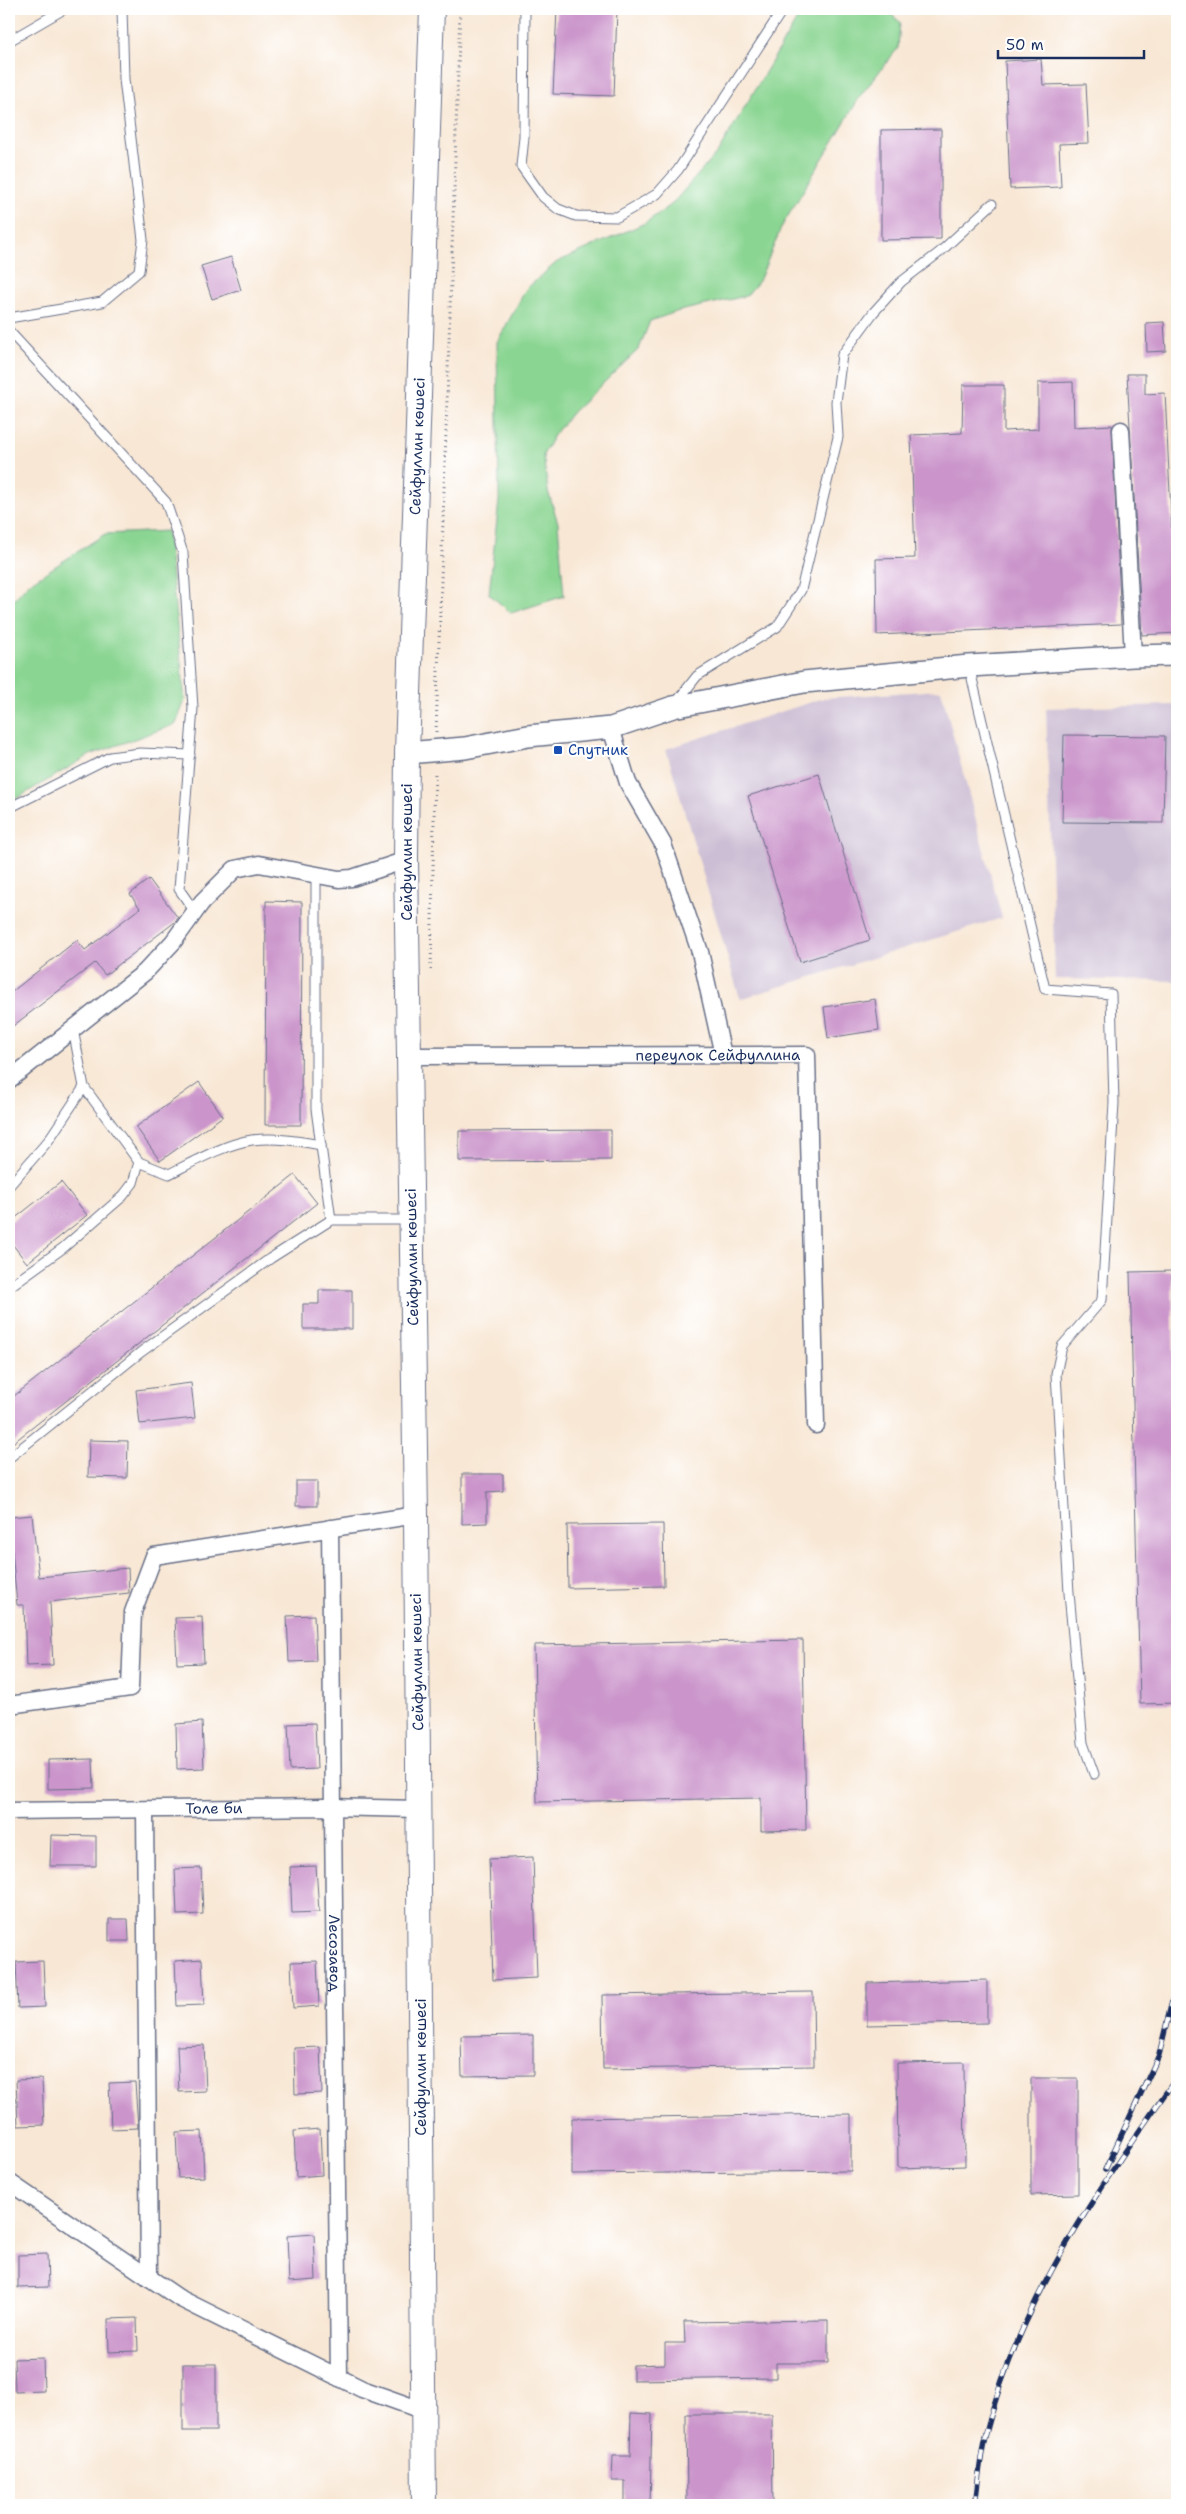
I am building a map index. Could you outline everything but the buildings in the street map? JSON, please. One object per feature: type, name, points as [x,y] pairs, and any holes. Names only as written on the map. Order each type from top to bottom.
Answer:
[{"type":"main road","name":"Сейфуллин көшесі","points":[[424,2505],[416,1515],[406,860],[407,753],[432,9]]},
{"type":"street","points":[[1121,430],[1133,656]]},
{"type":"street","points":[[407,753],[435,751],[528,736],[611,728],[673,707],[804,682],[969,666],[1177,655]]},
{"type":"street","points":[[611,728],[628,783],[663,844],[697,943],[723,1055]]},
{"type":"street","points":[[9,1080],[145,972],[173,942],[195,912],[235,870],[259,864],[339,879],[352,878],[406,860]]},
{"type":"street","name":"переулок Сейфуллина","points":[[409,1056],[807,1054],[816,1425]]},
{"type":"street","points":[[9,1704],[130,1688],[133,1612],[154,1556],[416,1515]]},
{"type":"street","name":"Лесозавод","points":[[330,1528],[339,2378]]},
{"type":"street","name":"Толе би","points":[[9,1811],[332,1807],[419,1809]]},
{"type":"street","points":[[145,1810],[149,2278]]},
{"type":"street","points":[[9,2182],[179,2298],[362,2389],[424,2411]]},
{"type":"lane","points":[[9,41],[64,9]]},
{"type":"lane","points":[[9,318],[102,302],[139,271],[144,240],[124,79],[122,9]]},
{"type":"lane","points":[[525,9],[524,137],[521,166],[543,197],[558,209],[576,216],[617,216],[657,194],[678,170],[783,9]]},
{"type":"lane","points":[[673,707],[697,676],[777,627],[802,590],[838,437],[836,402],[842,355],[873,313],[901,282],[940,252],[992,204]]},
{"type":"lane","points":[[9,332],[166,502],[183,553],[193,708],[180,889],[195,912]]},
{"type":"lane","points":[[969,666],[1045,989],[1111,994],[1114,1103],[1102,1300],[1062,1346],[1056,1374],[1069,1593],[1081,1724],[1083,1743],[1094,1774]]},
{"type":"lane","points":[[9,808],[110,757],[140,753],[190,755]]},
{"type":"lane","points":[[316,875],[316,1109],[331,1220]]},
{"type":"lane","points":[[73,1029],[84,1087],[140,1162],[169,1174],[209,1155],[250,1140],[285,1139],[321,1145]]},
{"type":"lane","points":[[9,1186],[48,1141],[84,1087]]},
{"type":"lane","points":[[10,1285],[63,1248],[123,1196],[133,1183],[140,1162]]},
{"type":"lane","points":[[9,1458],[141,1352],[271,1258],[331,1220],[411,1220]]},
{"type":"path","points":[[431,977],[435,751],[460,9]]},
{"type":"shaded area","points":[[941,690],[1002,918],[740,999],[666,749],[824,698]]},
{"type":"shaded area","points":[[1177,705],[1177,981],[1055,979],[1046,708]]},
{"type":"green space","points":[[803,9],[885,9],[900,22],[898,48],[861,95],[782,226],[759,281],[746,296],[679,311],[650,321],[639,349],[573,412],[554,435],[543,455],[548,491],[558,523],[564,596],[511,613],[489,594],[499,500],[497,342],[526,289],[557,262],[645,223],[671,205],[718,152]]},
{"type":"green space","points":[[167,531],[185,700],[176,724],[90,755],[9,803],[9,605],[28,584],[105,534]]},
{"type":"railway","points":[[1105,2170],[1159,2055],[1177,1981]]},
{"type":"railway","points":[[975,2505],[983,2445],[999,2388],[1039,2294],[1090,2205],[1177,2077]]},
{"type":"place","name":"Спутник","points":[[558,750]]}]
